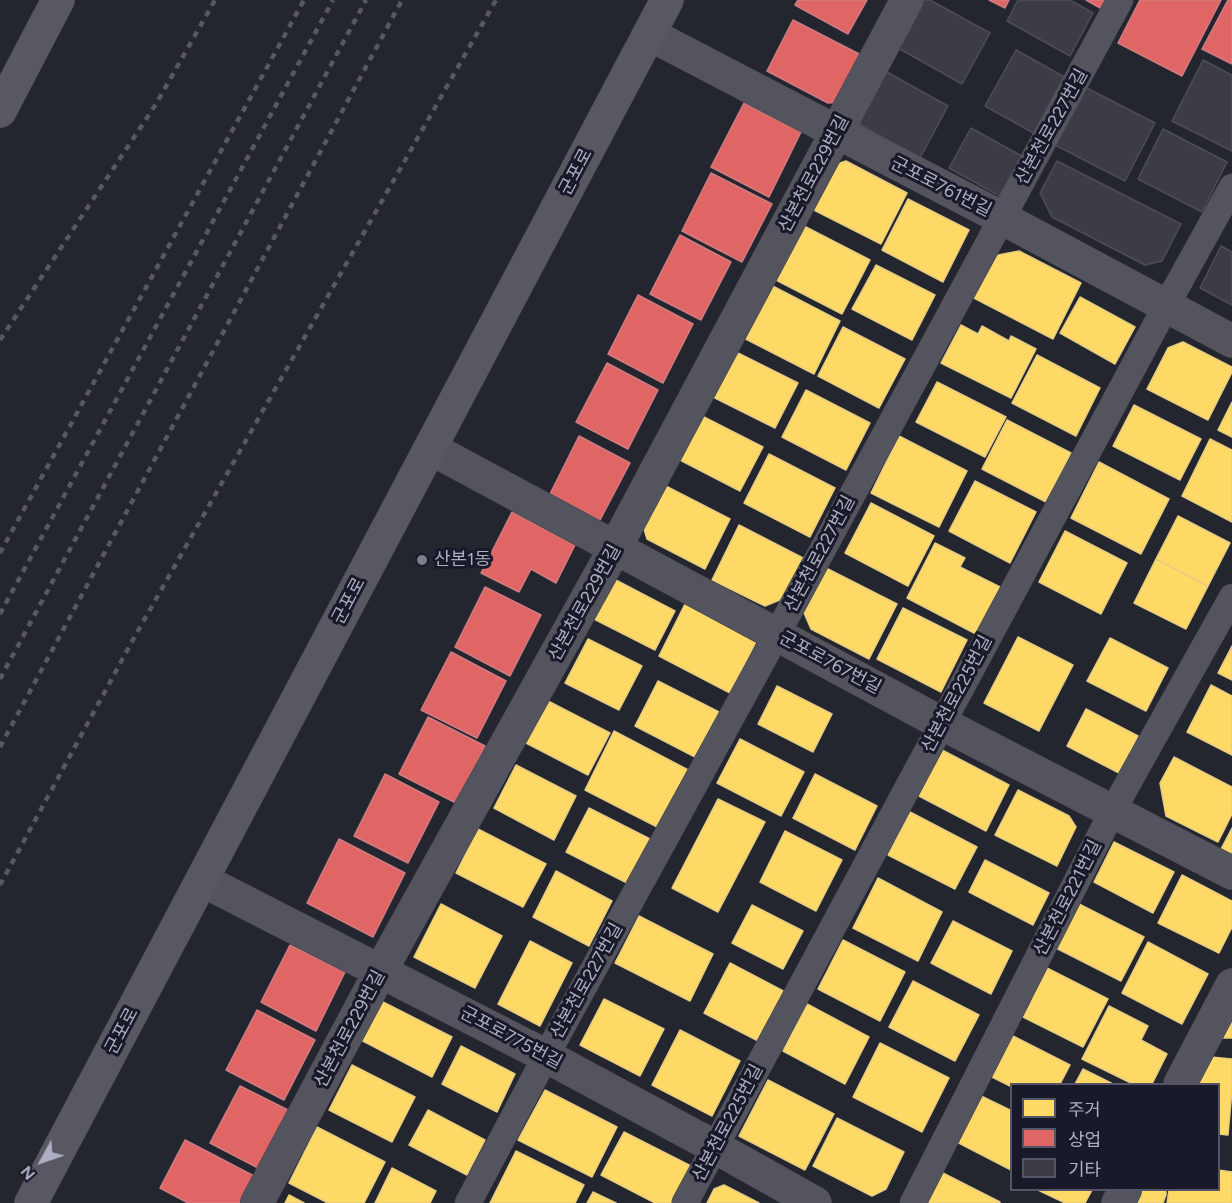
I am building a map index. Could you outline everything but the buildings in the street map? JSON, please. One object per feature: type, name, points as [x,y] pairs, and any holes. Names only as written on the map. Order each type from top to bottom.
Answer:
[{"type":"street","points":[[0,111],[58,0]]},
{"type":"street","name":"군포로","points":[[31,1203],[667,0]]},
{"type":"street","name":"산본천로229번길","points":[[257,1203],[381,970],[615,548],[907,0]]},
{"type":"street","name":"군포로761번길","points":[[649,34],[1232,341]]},
{"type":"street","name":"군포로767번길","points":[[430,448],[941,723],[1232,873]]},
{"type":"street","name":"군포로775번길","points":[[202,880],[546,1056],[815,1203]]},
{"type":"street","points":[[1181,1083],[1232,985]]},
{"type":"lane","name":"산본천로227번길","points":[[468,1203],[1120,0]]},
{"type":"lane","name":"산본천로225번길","points":[[685,1203],[941,723],[1232,186]]},
{"type":"lane","name":"산본천로221번길","points":[[913,1203],[1113,810],[1232,597]]},
{"type":"railway","points":[[0,340],[156,104],[215,0]]},
{"type":"railway","points":[[0,553],[304,0]]},
{"type":"railway","points":[[0,614],[333,0]]},
{"type":"railway","points":[[0,679],[366,0]]},
{"type":"railway","points":[[0,747],[402,0]]},
{"type":"railway","points":[[0,885],[135,636],[496,0]]},
{"type":"place","name":"산본1동","points":[[422,560]]}]
